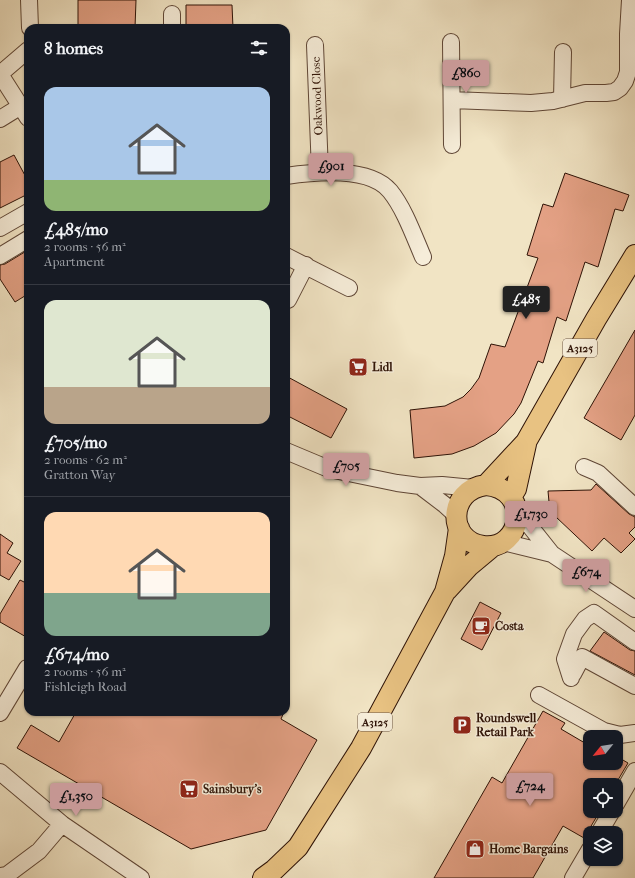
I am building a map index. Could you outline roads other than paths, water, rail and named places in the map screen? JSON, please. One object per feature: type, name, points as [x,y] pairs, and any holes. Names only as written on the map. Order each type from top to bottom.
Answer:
[{"type":"main road","name":"A3125","points":[[480,486],[526,442],[635,254]]},
{"type":"main road","name":"A3125","points":[[514,504],[526,442]]},
{"type":"main road","points":[[480,486],[500,488],[514,504],[518,516],[516,526],[511,534],[498,544],[482,546],[473,543],[464,537],[457,522],[456,510],[461,499],[468,491],[480,486]]},
{"type":"main road","name":"A3125","points":[[285,878],[298,847],[361,748],[445,592],[455,556],[457,522]]},
{"type":"main road","name":"A3125","points":[[445,592],[469,566],[498,544]]},
{"type":"main road","name":"A3125","points":[[263,878],[274,870],[298,847]]},
{"type":"street","points":[[29,0],[30,24]]},
{"type":"street","points":[[452,100],[531,103],[553,101],[585,93],[614,92],[630,82],[628,72],[628,34],[630,0]]},
{"type":"street","points":[[451,42],[452,145]]},
{"type":"street","name":"Oakwood Close","points":[[315,45],[320,172]]},
{"type":"street","points":[[562,99],[563,52]]},
{"type":"street","points":[[0,119],[24,112],[0,74],[24,53]]},
{"type":"street","points":[[290,176],[320,172],[355,174],[377,181],[389,190],[396,200],[423,257]]},
{"type":"street","points":[[0,228],[24,214]]},
{"type":"street","points":[[0,256],[24,241]]},
{"type":"street","points":[[290,258],[349,288]]},
{"type":"street","points":[[290,296],[306,266]]},
{"type":"street","points":[[290,453],[329,469],[396,483],[420,486],[480,486]]},
{"type":"street","points":[[584,467],[598,473],[635,507]]},
{"type":"street","points":[[420,486],[445,505],[457,522]]},
{"type":"street","points":[[514,504],[552,554],[635,609]]},
{"type":"street","points":[[498,544],[552,554]]},
{"type":"street","points":[[635,642],[594,613],[585,619],[574,634],[565,659],[572,676],[582,658],[635,686]]},
{"type":"street","points":[[0,713],[24,673]]},
{"type":"street","points":[[539,695],[604,732],[620,735],[635,732]]},
{"type":"street","points":[[623,792],[635,771]]},
{"type":"street","points":[[0,772],[62,824],[141,878]]},
{"type":"street","points":[[5,876],[39,851],[62,824]]},
{"type":"street","points":[[573,878],[583,861]]},
{"type":"place","name":"Lidl","points":[[358,367]]},
{"type":"place","name":"Costa","points":[[481,626]]},
{"type":"place","name":"Roundswell Retail Park","points":[[462,725]]},
{"type":"place","name":"Sainsbury's","points":[[189,789]]},
{"type":"place","name":"Home Bargains","points":[[475,849]]}]
